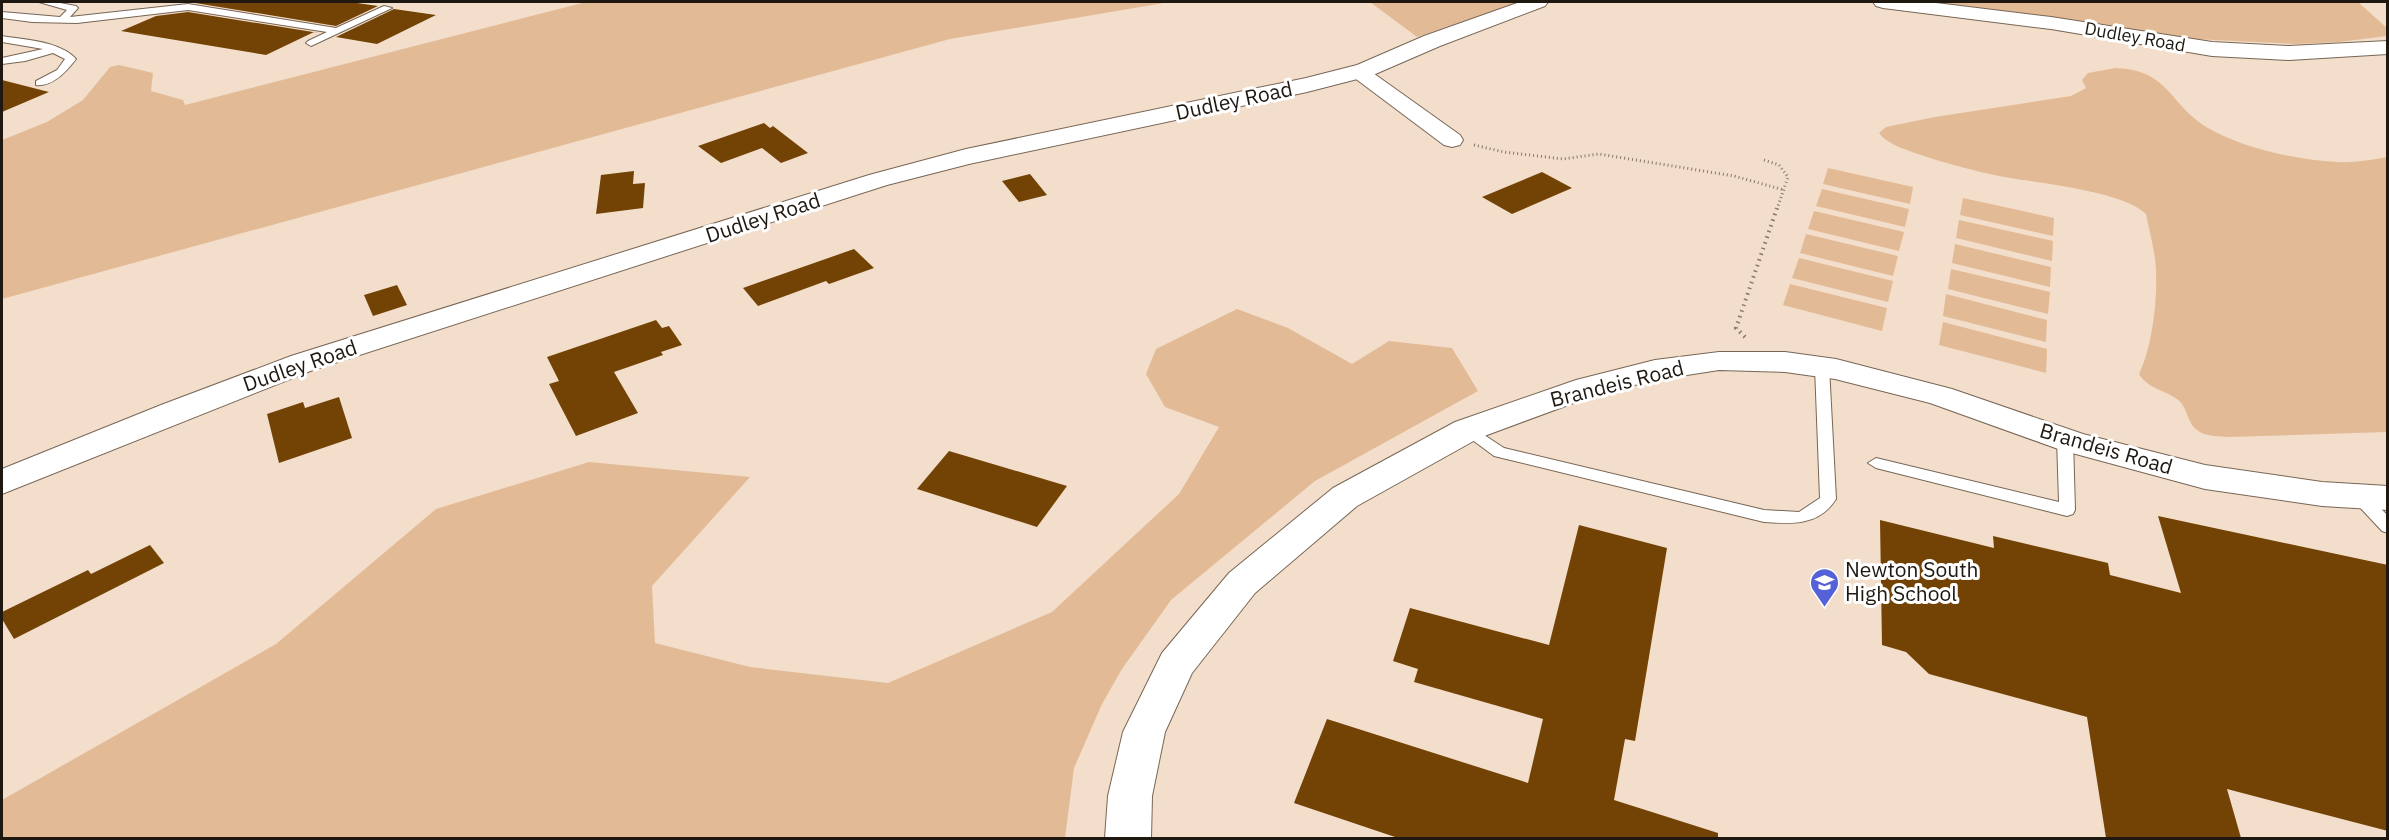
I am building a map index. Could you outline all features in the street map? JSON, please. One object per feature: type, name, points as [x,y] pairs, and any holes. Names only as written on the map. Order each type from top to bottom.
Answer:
[{"type":"street","name":"Dudley Road","points":[[2,482],[173,412],[302,363],[878,180],[966,157],[1359,72],[1538,2]]},
{"type":"street","name":"Dudley Road","points":[[1883,2],[2096,30],[2212,49],[2289,53],[2388,46]]},
{"type":"street","points":[[1359,72],[1452,140]]},
{"type":"street","name":"Brandeis Road","points":[[1128,838],[1130,796],[1144,732],[1176,664],[1242,583],[1345,496],[1467,430],[1587,387],[1655,370],[1719,361],[1785,362],[1822,367],[1883,380],[1941,396],[2065,439],[2205,477],[2322,494],[2373,497]]},
{"type":"lane","points":[[44,2],[73,8],[63,20]]},
{"type":"lane","points":[[2,15],[32,21],[116,17],[175,4],[337,31]]},
{"type":"lane","points":[[311,43],[387,9]]},
{"type":"lane","points":[[2,39],[69,56],[70,63],[54,76],[40,83]]},
{"type":"lane","points":[[2,61],[25,58],[51,50]]},
{"type":"lane","points":[[1467,430],[1499,452],[1764,516],[1803,519],[1819,510],[1828,499],[1824,456],[1825,417],[1822,367]]},
{"type":"lane","points":[[1876,463],[2067,510],[2065,439]]},
{"type":"lane","points":[[2373,497],[2388,527]]},
{"type":"path","points":[[1452,140],[1504,152],[1563,159],[1599,154],[1734,176],[1784,190]]},
{"type":"path","points":[[1764,160],[1779,165],[1788,177],[1736,328],[1745,338],[1760,344],[1779,347],[1785,362]]},
{"type":"shaded area","points":[[586,2],[1170,2],[950,39],[2,299],[2,140],[47,122],[83,100],[110,67],[119,65],[153,73],[151,91],[183,100],[185,105]]},
{"type":"shaded area","points":[[1370,2],[1519,2],[1417,37]]},
{"type":"shaded area","points":[[1930,2],[2358,2],[2387,28],[2387,36],[2296,44],[2172,38],[2073,20]]},
{"type":"shaded area","points":[[2115,68],[2133,70],[2147,75],[2158,82],[2184,109],[2208,128],[2253,147],[2288,156],[2337,162],[2356,162],[2387,157],[2387,432],[2229,437],[2212,436],[2200,432],[2191,423],[2181,402],[2146,383],[2139,374],[2151,334],[2156,287],[2155,259],[2146,214],[2118,199],[2099,194],[2004,177],[1937,160],[1895,145],[1879,133],[1886,127],[1935,117],[2071,96],[2086,88],[2082,80],[2088,73]]},
{"type":"shaded area","points":[[1828,168],[1913,187],[1910,204],[1823,184]]},
{"type":"shaded area","points":[[1822,189],[1909,209],[1905,227],[1816,206]]},
{"type":"shaded area","points":[[1963,198],[2054,218],[2053,236],[1960,215]]},
{"type":"shaded area","points":[[1814,211],[1904,232],[1899,251],[1808,229]]},
{"type":"shaded area","points":[[1959,220],[2053,241],[2052,261],[1956,238]]},
{"type":"shaded area","points":[[1806,234],[1898,256],[1893,276],[1800,253]]},
{"type":"shaded area","points":[[1955,244],[2051,267],[2050,287],[1952,263]]},
{"type":"shaded area","points":[[1799,258],[1893,281],[1888,302],[1792,278]]},
{"type":"shaded area","points":[[1951,269],[2050,292],[2048,314],[1948,289]]},
{"type":"shaded area","points":[[1790,284],[1887,308],[1882,331],[1783,305]]},
{"type":"shaded area","points":[[1946,294],[2047,320],[2046,342],[1943,316]]},
{"type":"shaded area","points":[[1237,309],[1288,328],[1352,364],[1389,341],[1452,348],[1478,391],[1315,481],[1171,600],[1122,669],[1102,704],[1074,768],[1065,838],[2,838],[2,800],[276,644],[436,509],[589,462],[750,477],[652,586],[655,643],[750,667],[888,683],[1052,612],[1179,494],[1219,427],[1165,407],[1146,374],[1156,349]]},
{"type":"shaded area","points":[[1943,322],[2047,349],[2046,373],[1939,345]]},
{"type":"building","points":[[189,2],[350,2],[378,6],[336,26]]},
{"type":"building","points":[[394,9],[436,15],[377,44],[336,37]]},
{"type":"building","points":[[188,12],[314,32],[266,55],[121,31],[156,16]]},
{"type":"building","points":[[2,80],[49,92],[2,112]]},
{"type":"building","points":[[764,123],[770,128],[773,126],[808,153],[781,163],[762,148],[721,163],[698,146]]},
{"type":"building","points":[[634,171],[633,184],[645,183],[643,208],[596,214],[601,175]]},
{"type":"building","points":[[1542,172],[1572,188],[1512,214],[1482,197]]},
{"type":"building","points":[[1030,174],[1047,195],[1019,202],[1002,181]]},
{"type":"building","points":[[854,249],[874,268],[829,284],[826,281],[758,306],[743,288]]},
{"type":"building","points":[[397,285],[407,305],[373,316],[364,295]]},
{"type":"building","points":[[656,320],[662,328],[669,326],[682,345],[661,352],[663,355],[614,372],[638,413],[576,436],[549,384],[559,381],[547,357]]},
{"type":"building","points":[[339,397],[352,438],[279,463],[267,414],[303,402],[305,408]]},
{"type":"building","points":[[949,451],[1067,486],[1037,527],[917,489]]},
{"type":"building","points":[[2158,516],[2388,565],[2388,831],[2227,789],[2241,838],[2106,838],[2087,717],[1929,674],[1906,652],[1882,645],[1880,520],[1994,548],[1993,536],[2108,563],[2110,575],[2181,593]]},
{"type":"building","points":[[1579,525],[1667,548],[1635,741],[1625,739],[1614,800],[1718,833],[1718,838],[1398,838],[1294,803],[1327,719],[1528,783],[1543,719],[1414,682],[1418,669],[1393,661],[1410,608],[1549,645]]},
{"type":"building","points":[[150,545],[164,563],[14,639],[2,619],[2,612],[88,570],[91,574]]},
{"type":"place","name":"Newton South High School","points":[[1824,608]]}]
